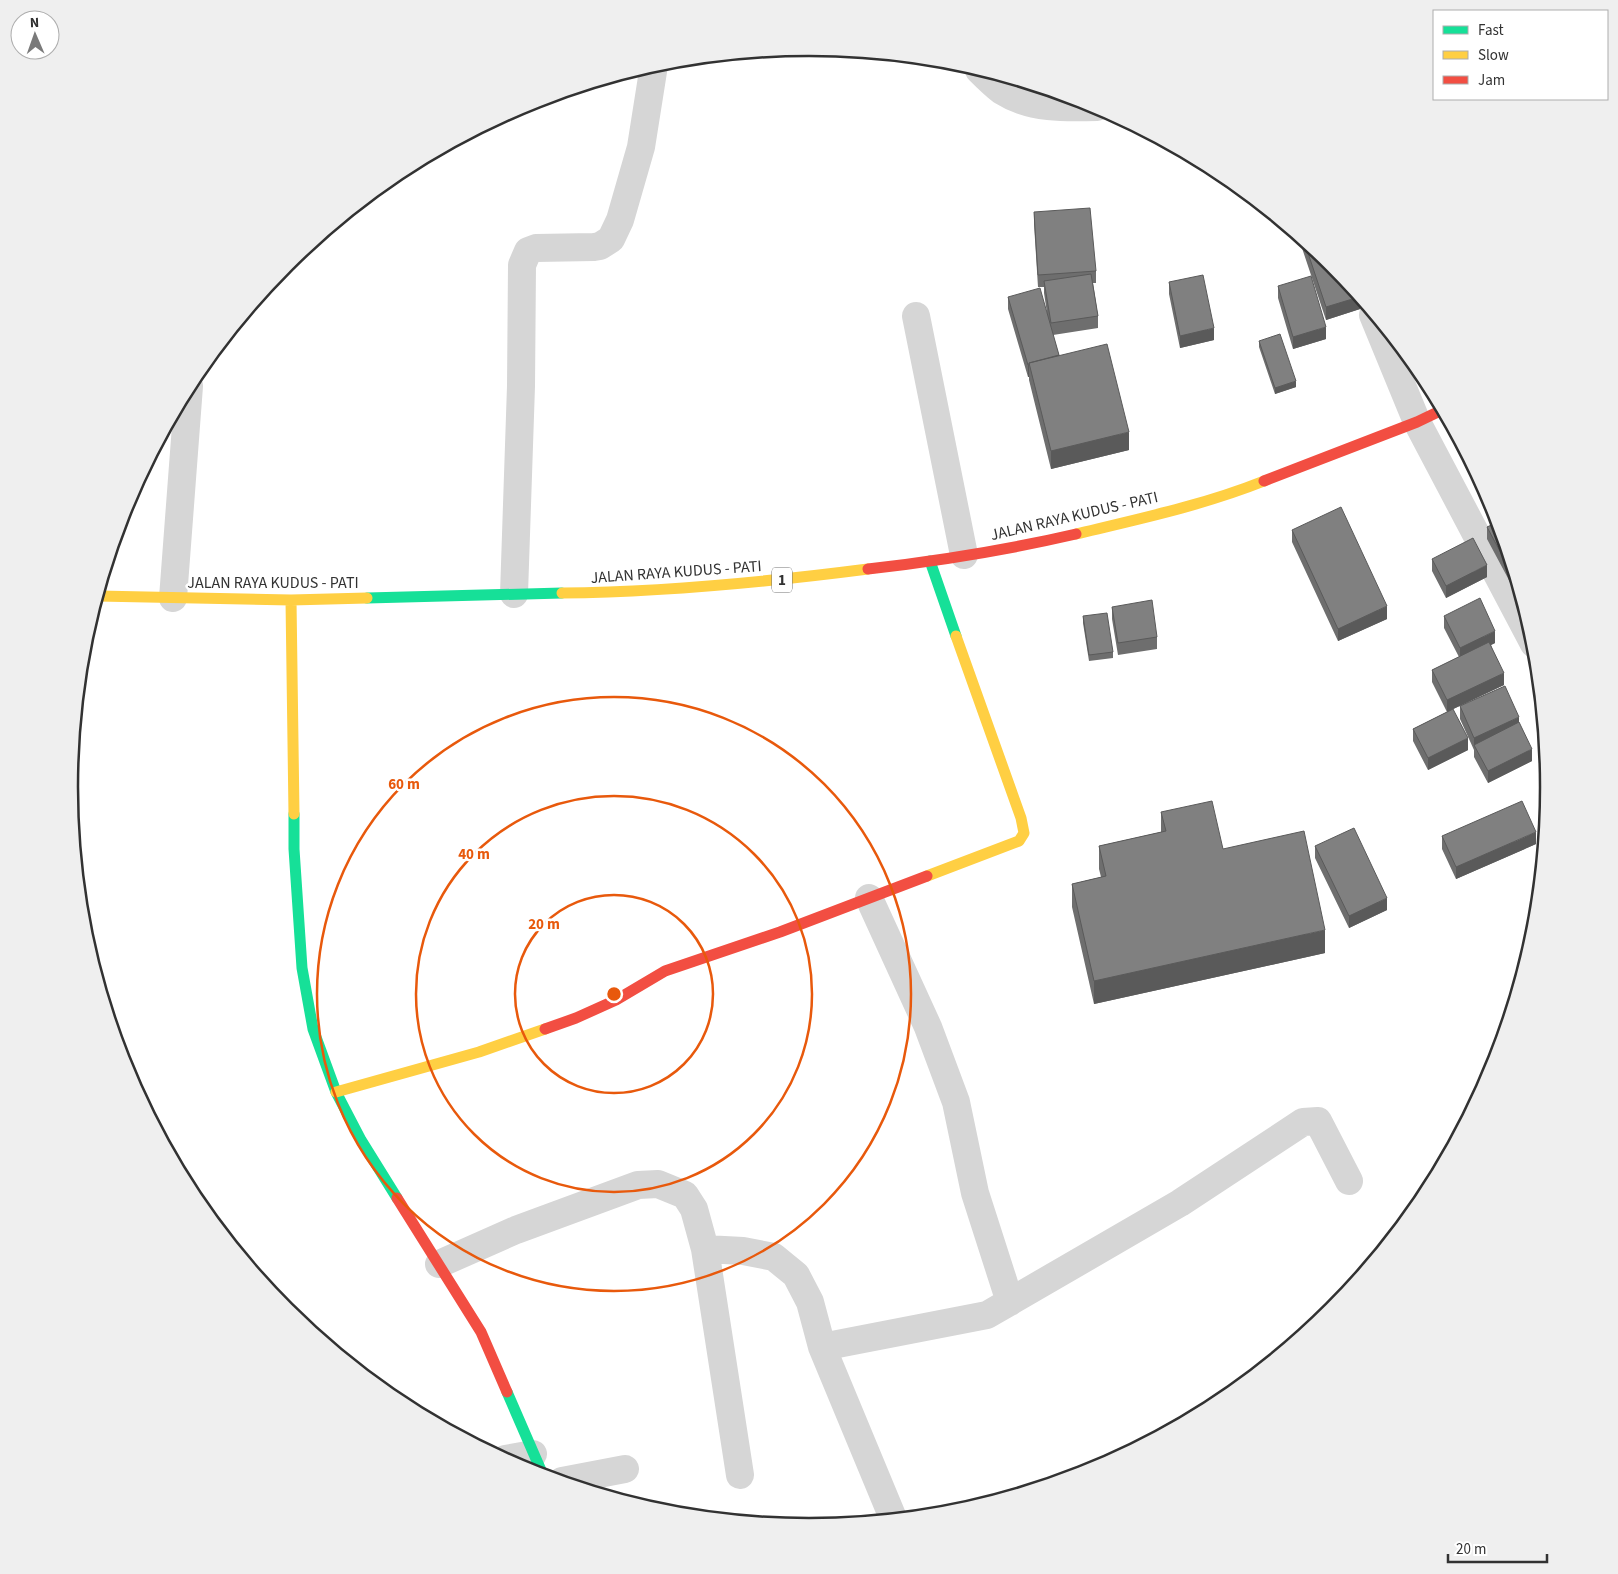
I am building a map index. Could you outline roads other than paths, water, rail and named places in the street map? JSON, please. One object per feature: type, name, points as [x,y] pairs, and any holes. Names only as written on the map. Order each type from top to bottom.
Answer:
[{"type":"main road","name":"JALAN RAYA KUDUS - PATI","points":[[104,596],[291,600],[603,593],[774,581],[930,561],[1032,544],[1155,515],[1242,490],[1436,413]]},
{"type":"main road","points":[[336,1092],[479,1052],[576,1018],[616,1000],[665,971],[780,932],[1012,845],[1023,838],[1021,818],[930,561]]},
{"type":"main road","points":[[291,600],[294,849],[302,968],[313,1029],[336,1092],[361,1140],[481,1332],[538,1465]]},
{"type":"street","points":[[514,594],[521,386],[522,265],[528,252],[536,248],[594,247],[600,246],[611,239],[620,220],[641,147],[653,73]]},
{"type":"street","points":[[988,79],[1000,90],[1023,100],[1044,105],[1077,107]]},
{"type":"street","points":[[916,316],[964,555]]},
{"type":"street","points":[[1381,332],[1417,422],[1519,616]]},
{"type":"street","points":[[173,598],[188,403]]},
{"type":"street","points":[[869,898],[928,1027],[956,1102],[975,1193],[1010,1302]]},
{"type":"street","points":[[822,1347],[987,1315],[1180,1203],[1303,1122],[1318,1121],[1349,1181]]},
{"type":"street","points":[[439,1264],[516,1230],[638,1185],[658,1184],[685,1195],[694,1209],[705,1249],[740,1475]]},
{"type":"street","points":[[705,1249],[743,1251],[774,1257],[796,1275],[810,1302],[822,1347],[891,1512]]},
{"type":"street","points":[[573,1479],[625,1469]]}]
